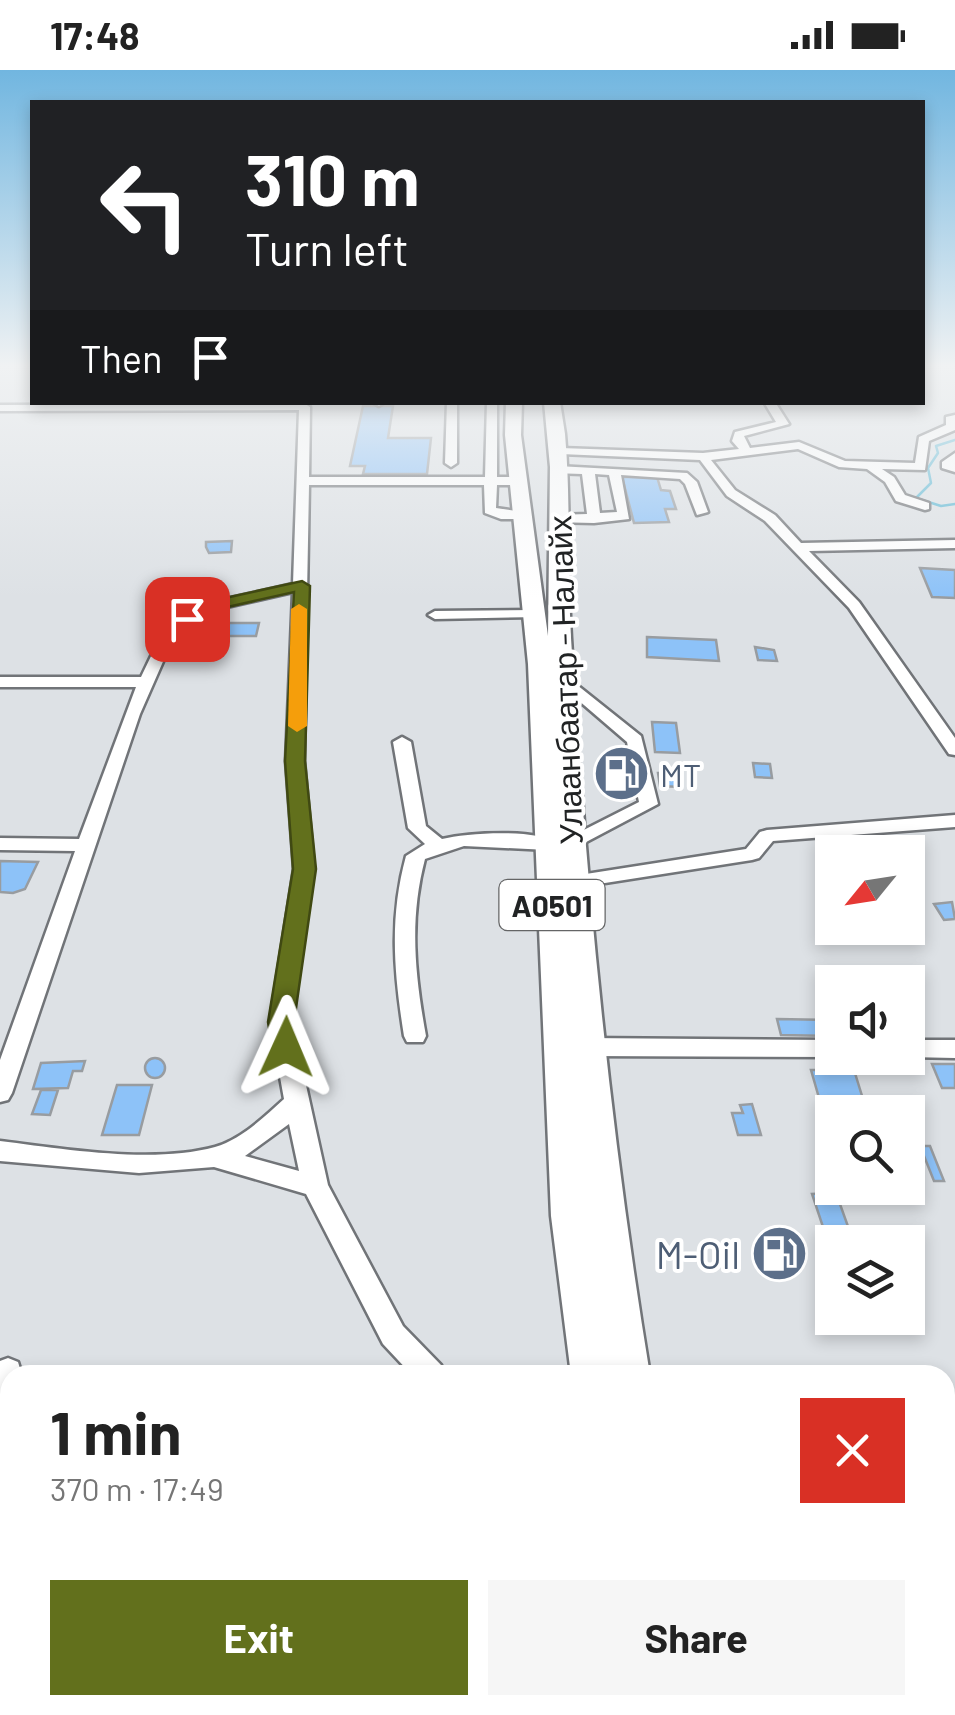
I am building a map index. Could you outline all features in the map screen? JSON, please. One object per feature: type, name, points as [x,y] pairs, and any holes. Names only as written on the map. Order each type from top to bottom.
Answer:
[{"type":"highway","name":"Улаанбаатар - Налайх","points":[[528,445],[504,481],[524,516],[560,844],[573,882],[604,1223],[626,1365]]},
{"type":"highway","name":"Улаанбаатар - Налайх","points":[[540,445],[556,519],[570,1216],[592,1365]]},
{"type":"street","points":[[305,445],[295,761],[304,869],[281,1022],[315,1186],[393,1335],[422,1365]]},
{"type":"street","points":[[451,445],[451,463]]},
{"type":"street","points":[[304,481],[504,481],[498,445]]},
{"type":"street","points":[[555,445],[588,470],[682,476],[691,482],[702,512]]},
{"type":"street","points":[[625,445],[704,457],[745,448],[789,445]]},
{"type":"street","points":[[741,445],[745,448]]},
{"type":"street","points":[[801,445],[843,464],[873,468],[922,467],[924,445]]},
{"type":"street","points":[[704,457],[731,492],[770,518],[829,545]]},
{"type":"street","points":[[955,458],[946,464],[955,468]]},
{"type":"street","points":[[873,468],[890,480],[900,498],[926,506]]},
{"type":"street","points":[[588,470],[594,518]]},
{"type":"street","points":[[556,519],[624,516],[614,472]]},
{"type":"street","points":[[770,518],[854,605],[955,750]]},
{"type":"street","points":[[794,547],[955,544]]},
{"type":"street","points":[[0,1093],[144,682],[170,630],[204,608],[302,586]]},
{"type":"street","points":[[435,615],[534,614]]},
{"type":"street","points":[[415,1036],[402,957],[402,901],[416,856],[436,844],[467,837],[560,844],[649,804],[636,740],[562,678]]},
{"type":"street","points":[[0,682],[144,682]]},
{"type":"street","points":[[402,742],[417,828],[436,844]]},
{"type":"street","points":[[573,882],[752,854],[767,836],[955,821]]},
{"type":"street","points":[[0,844],[86,845]]},
{"type":"street","points":[[586,1046],[815,1049]]},
{"type":"street","points":[[925,1049],[955,1049]]},
{"type":"street","points":[[214,1158],[256,1139],[297,1102]]},
{"type":"street","points":[[0,1151],[130,1162],[214,1158],[270,1170],[315,1186]]},
{"type":"building","points":[[355,445],[430,445],[427,474],[363,474],[365,466],[350,466]]},
{"type":"building","points":[[622,477],[657,477],[661,490],[670,491],[676,509],[665,509],[669,522],[634,523]]},
{"type":"building","points":[[232,541],[231,552],[209,553],[206,547],[206,542]]},
{"type":"building","points":[[920,568],[955,570],[955,598],[932,597]]},
{"type":"building","points":[[226,623],[259,623],[256,636],[223,636]]},
{"type":"building","points":[[647,637],[716,640],[719,661],[647,657]]},
{"type":"building","points":[[755,647],[774,650],[777,661],[758,660]]},
{"type":"building","points":[[652,722],[676,723],[680,753],[655,752]]},
{"type":"building","points":[[753,763],[770,764],[772,778],[755,777]]},
{"type":"building","points":[[658,773],[679,773],[681,787],[660,786]]},
{"type":"building","points":[[0,861],[38,862],[25,889],[13,893],[0,892]]},
{"type":"building","points":[[952,902],[955,919],[944,920],[934,904]]},
{"type":"building","points":[[777,1019],[815,1020],[815,1036],[781,1035]]},
{"type":"building","points":[[155,1058],[165,1068],[155,1078],[145,1068]]},
{"type":"building","points":[[85,1061],[82,1071],[73,1071],[68,1088],[33,1089],[41,1063]]},
{"type":"building","points":[[932,1064],[955,1064],[955,1088],[942,1088]]},
{"type":"building","points":[[811,1070],[815,1070],[815,1075],[856,1075],[862,1095],[818,1095]]},
{"type":"building","points":[[117,1085],[152,1085],[139,1135],[102,1135]]},
{"type":"building","points":[[41,1090],[58,1090],[50,1115],[32,1114]]},
{"type":"building","points":[[752,1104],[761,1135],[738,1135],[732,1113],[743,1113],[740,1105]]},
{"type":"building","points":[[925,1146],[930,1146],[944,1181],[934,1181],[925,1158]]},
{"type":"building","points":[[816,1205],[840,1205],[847,1225],[822,1225]]},
{"type":"waterway","points":[[940,445],[928,468],[931,483],[916,498],[941,506],[955,504]]},
{"type":"slow traffic","points":[[297,726],[299,609]]},
{"type":"place","name":"MT","points":[[621,774]]},
{"type":"place","name":"M-Oil","points":[[779,1254]]},
{"type":"route","points":[[187,619],[204,608],[302,586],[295,761],[304,869],[294,956],[281,1022],[286,1047]]}]
